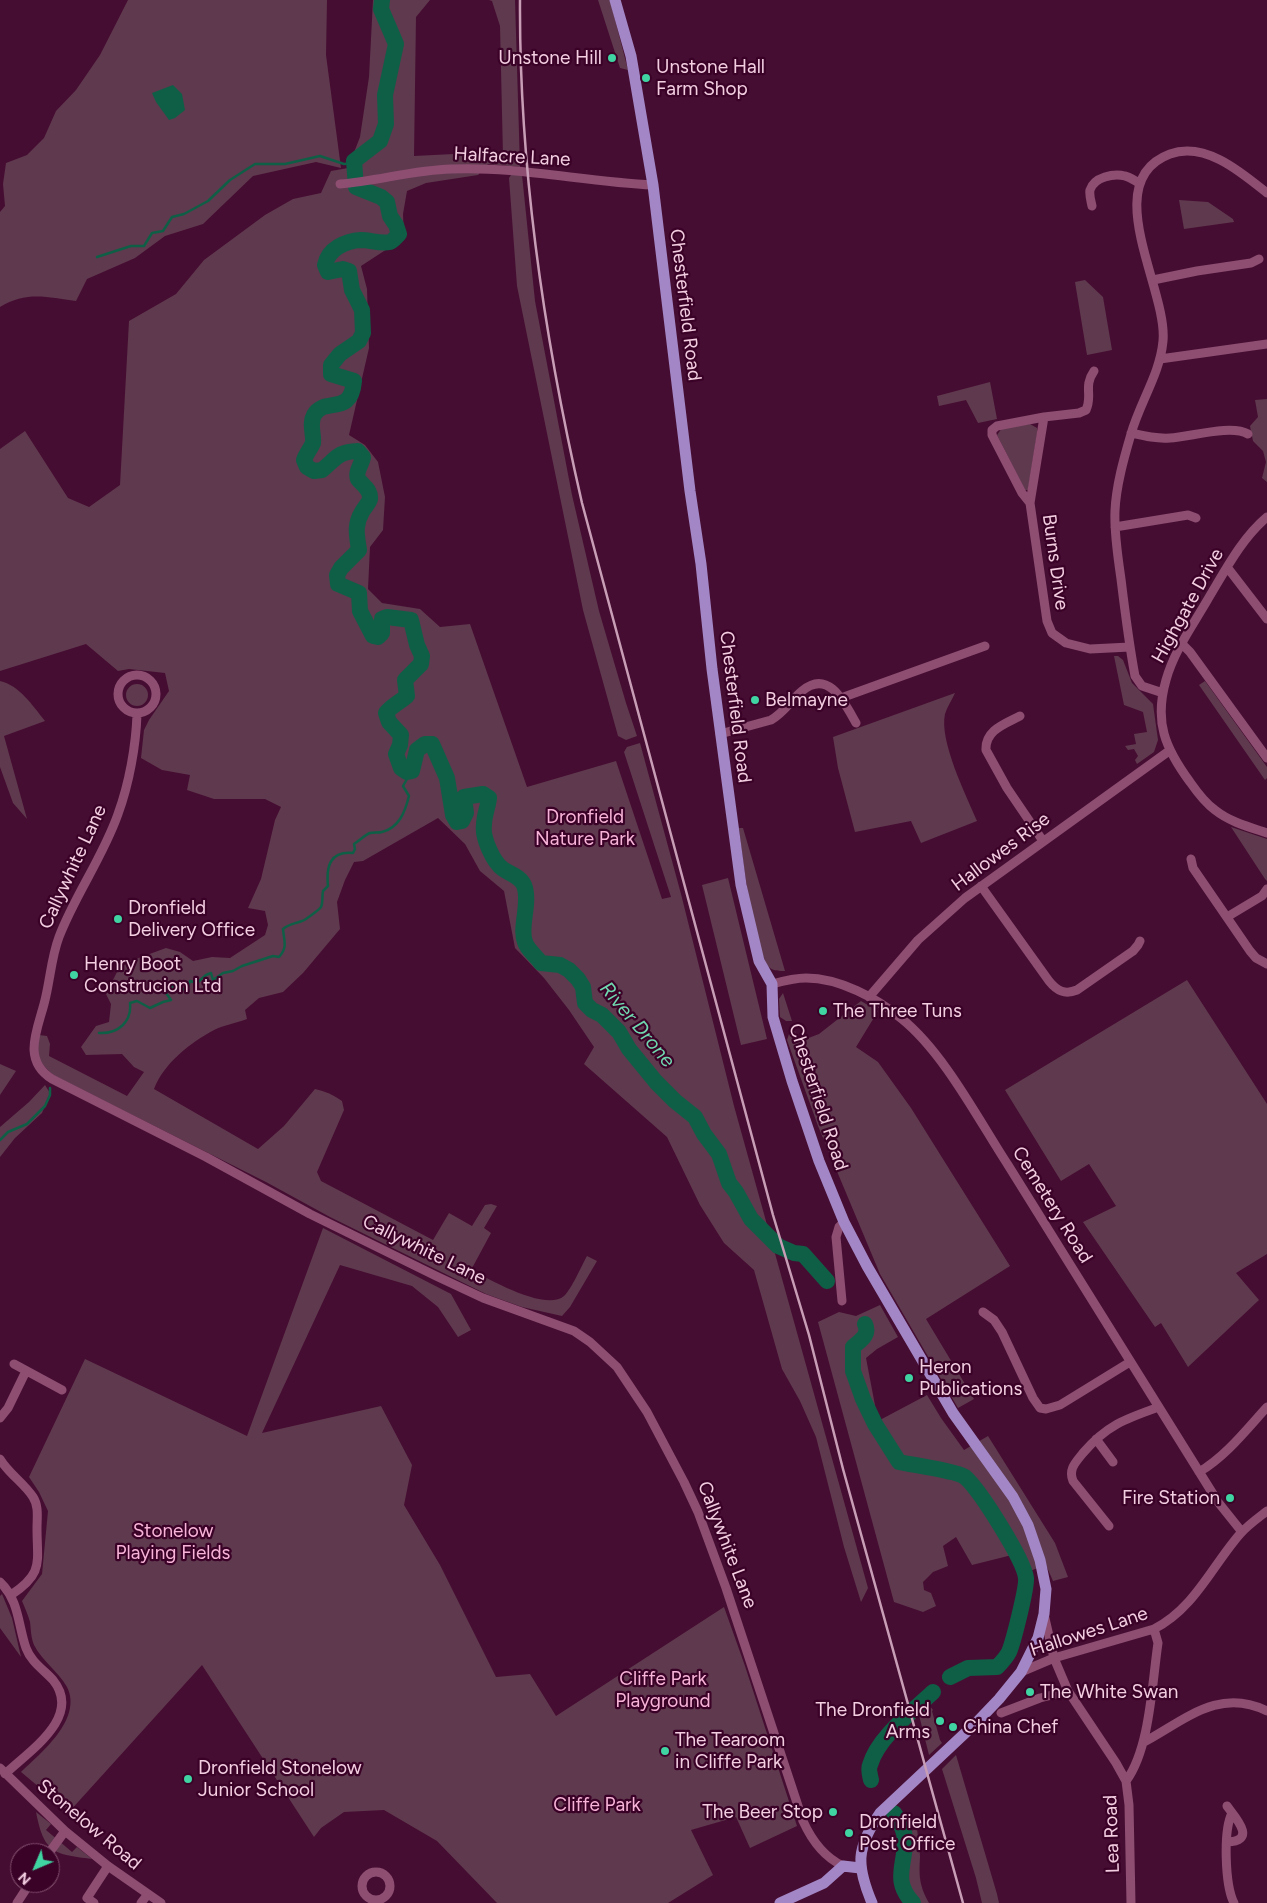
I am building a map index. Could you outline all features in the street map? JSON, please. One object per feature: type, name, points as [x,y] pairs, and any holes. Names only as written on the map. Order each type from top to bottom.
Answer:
[{"type":"main road","points":[[615,0],[631,56],[653,184]]},
{"type":"main road","name":"Chesterfield Road","points":[[653,184],[720,734],[741,885],[759,962],[772,984],[774,1017],[789,1072],[819,1161],[844,1222],[867,1266],[954,1413],[1013,1497],[1028,1525],[1040,1560],[1045,1584],[1044,1614],[1038,1638],[1021,1672],[978,1721],[880,1813],[869,1830],[861,1849],[860,1868],[872,1903]]},
{"type":"main road","points":[[780,1903],[824,1883],[844,1866]]},
{"type":"main road","name":"Callywhite Lane","points":[[844,1866],[860,1868]]},
{"type":"street","points":[[1163,693],[1148,689],[1138,682],[1135,676],[1115,528],[1116,501],[1131,433],[1160,359],[1164,340],[1153,280],[1138,220],[1137,198],[1139,184],[1155,162],[1172,154],[1190,151],[1198,152],[1221,161],[1239,171],[1267,193]]},
{"type":"street","name":"Halfacre Lane","points":[[344,184],[449,169],[487,169],[625,183],[653,184]]},
{"type":"street","points":[[1092,206],[1090,191],[1092,185],[1098,180],[1116,175],[1126,176],[1139,184]]},
{"type":"street","points":[[1153,280],[1252,263],[1258,259]]},
{"type":"street","points":[[1160,359],[1267,344]]},
{"type":"street","name":"Burns Drive","points":[[1030,503],[1022,493],[992,435],[992,430],[997,426],[1044,417],[1079,413],[1086,410],[1089,401],[1087,384],[1094,371]]},
{"type":"street","name":"Burns Drive","points":[[1044,417],[1030,503],[1045,613],[1052,632],[1066,643],[1082,648],[1130,647]]},
{"type":"street","points":[[1131,433],[1157,438],[1230,430],[1237,430],[1248,434]]},
{"type":"street","points":[[1115,528],[1188,515],[1196,518]]},
{"type":"street","name":"Highgate Drive","points":[[1169,751],[1162,725],[1161,709],[1170,667],[1227,567],[1245,541],[1267,517]]},
{"type":"street","points":[[1227,567],[1267,619]]},
{"type":"street","points":[[1182,644],[1267,758]]},
{"type":"street","points":[[841,698],[985,646]]},
{"type":"street","points":[[141,676],[152,682],[156,694],[152,706],[147,711],[137,714],[124,708],[118,698],[118,692],[123,681],[128,677],[141,676]]},
{"type":"street","points":[[720,734],[777,717],[803,690],[819,684],[828,685],[834,689],[856,723]]},
{"type":"street","name":"Callywhite Lane","points":[[137,714],[126,790],[118,816],[58,940],[45,1002],[35,1036],[34,1051],[38,1065],[52,1079],[206,1157],[327,1222],[483,1298],[574,1331],[590,1342],[617,1366],[647,1412],[698,1512],[726,1588],[803,1821],[824,1854],[832,1861],[844,1866]]},
{"type":"street","points":[[1020,716],[991,732],[985,743],[986,750],[1007,788],[1043,840]]},
{"type":"street","points":[[1169,751],[1202,798],[1216,811],[1236,822],[1267,832]]},
{"type":"street","name":"Hallowes Rise","points":[[869,997],[918,940],[981,886],[1169,751]]},
{"type":"street","points":[[1191,859],[1193,868],[1250,951],[1256,958],[1267,964]]},
{"type":"street","points":[[981,886],[1049,981],[1059,991],[1070,992],[1077,990],[1132,951],[1140,941]]},
{"type":"street","points":[[1227,917],[1258,899],[1267,889]]},
{"type":"street","name":"Cemetery Road","points":[[772,984],[796,978],[816,979],[839,984],[869,997],[901,1018],[931,1048],[1051,1232],[1218,1502],[1242,1532]]},
{"type":"street","points":[[842,1300],[838,1277],[836,1236],[839,1227],[844,1222]]},
{"type":"street","points":[[983,1312],[994,1320],[1002,1332],[1033,1398],[1040,1408],[1046,1409],[1060,1405],[1130,1362]]},
{"type":"street","points":[[14,1364],[62,1390]]},
{"type":"street","points":[[0,1418],[8,1408],[26,1371]]},
{"type":"street","points":[[1109,1526],[1072,1480],[1070,1475],[1074,1464],[1106,1430],[1122,1421],[1159,1407]]},
{"type":"street","points":[[1199,1472],[1215,1462],[1234,1445],[1267,1407]]},
{"type":"street","points":[[1096,1439],[1113,1462]]},
{"type":"street","points":[[0,1459],[7,1469],[28,1488],[35,1500],[38,1514],[38,1566],[26,1585],[11,1595]]},
{"type":"street","name":"Hallowes Lane","points":[[1021,1672],[1054,1658],[1154,1629],[1166,1623],[1190,1601],[1242,1532],[1267,1511]]},
{"type":"street","points":[[0,1582],[11,1595],[31,1659],[53,1680],[60,1690],[63,1705],[58,1721],[52,1730],[2,1771]]},
{"type":"street","name":"Lea Road","points":[[1044,1614],[1054,1658],[1068,1691],[1126,1781],[1129,1805],[1131,1903]]},
{"type":"street","points":[[1126,1781],[1136,1765],[1144,1742],[1158,1643],[1154,1629]]},
{"type":"street","points":[[1001,1713],[1040,1698],[1068,1691]]},
{"type":"street","points":[[1144,1742],[1214,1704],[1233,1701],[1246,1702],[1267,1710]]},
{"type":"street","name":"Stonelow Road","points":[[2,1771],[65,1831],[108,1866],[161,1903]]},
{"type":"street","points":[[1227,1842],[1237,1841],[1242,1836],[1243,1831],[1241,1824],[1230,1810],[1227,1842],[1228,1885],[1234,1903]]},
{"type":"street","points":[[56,1843],[65,1831]]},
{"type":"street","points":[[94,1903],[87,1898],[108,1866]]},
{"type":"street","points":[[141,1903],[148,1894]]},
{"type":"street","points":[[386,1896],[393,1903]]},
{"type":"green space","points":[[128,0],[327,0],[326,55],[341,168],[316,162],[253,176],[203,224],[165,236],[135,258],[87,279],[76,301],[37,296],[19,299],[0,307],[0,212],[5,206],[3,184],[6,163],[27,155],[44,138],[56,111],[76,90],[100,55]]},
{"type":"green space","name":"Dronfield Nature Park","points":[[373,0],[430,0],[416,17],[414,156],[474,153],[490,161],[503,156],[500,26],[492,1],[489,0],[515,0],[520,167],[488,164],[478,175],[426,183],[407,191],[403,214],[404,240],[361,266],[367,289],[369,348],[349,435],[365,445],[378,462],[385,497],[383,530],[370,547],[368,589],[382,603],[420,609],[440,627],[470,624],[527,787],[616,761],[662,899],[671,897],[624,752],[627,747],[640,743],[681,894],[734,1106],[868,1588],[861,1602],[844,1547],[816,1437],[800,1401],[782,1369],[754,1270],[724,1243],[700,1205],[667,1137],[584,1064],[594,1047],[544,978],[515,948],[504,891],[480,871],[465,844],[438,818],[363,861],[354,862],[337,902],[340,929],[303,973],[283,992],[259,998],[245,1010],[247,1019],[214,1030],[187,1048],[171,1062],[154,1089],[258,1149],[284,1126],[315,1089],[336,1097],[342,1101],[344,1110],[317,1172],[321,1181],[433,1240],[449,1213],[472,1226],[485,1205],[497,1206],[484,1228],[491,1233],[471,1270],[531,1297],[556,1300],[564,1296],[587,1256],[597,1261],[570,1307],[562,1316],[522,1307],[486,1294],[330,1217],[266,1182],[53,1075],[36,1054],[39,1035],[47,1036],[50,1044],[49,1056],[127,1096],[144,1072],[134,1067],[122,1054],[86,1055],[81,1047],[96,1026],[109,1022],[111,1004],[106,994],[119,968],[133,960],[166,948],[180,952],[193,961],[212,957],[230,958],[265,935],[268,925],[265,911],[248,908],[261,879],[275,820],[281,807],[265,799],[214,799],[187,790],[190,775],[162,770],[141,758],[144,730],[169,691],[165,673],[129,669],[118,671],[86,644],[0,671],[0,449],[25,431],[68,498],[89,507],[120,485],[129,321],[176,294],[204,260],[265,215],[293,199],[321,193],[331,171],[348,168],[360,137],[369,77]]},
{"type":"green space","points":[[598,0],[610,0],[628,70],[620,68]]},
{"type":"green space","points":[[511,175],[522,175],[535,301],[572,495],[599,611],[637,736],[626,740],[618,736],[583,610],[517,286],[509,178]]},
{"type":"green space","points":[[1179,200],[1208,202],[1233,219],[1234,222],[1184,229]]},
{"type":"green space","points":[[1085,280],[1103,297],[1112,350],[1087,355],[1075,282]]},
{"type":"green space","points":[[990,382],[997,419],[978,423],[966,400],[939,406],[937,396]]},
{"type":"green space","points":[[1267,399],[1267,482],[1262,478],[1266,462],[1263,451],[1253,441],[1250,426],[1258,417],[1255,400]]},
{"type":"green space","points":[[1030,424],[1037,428],[1037,434],[1028,490],[1025,490],[997,435],[1002,428]]},
{"type":"green space","points":[[1114,656],[1118,656],[1123,660],[1132,683],[1153,704],[1158,740],[1154,752],[1137,764],[1135,760],[1138,756],[1134,749],[1128,750],[1125,746],[1136,744],[1134,734],[1147,732],[1143,712],[1124,705]]},
{"type":"green space","points":[[0,681],[19,691],[45,721],[4,736],[27,819],[13,803],[0,767]]},
{"type":"green space","points":[[1205,681],[1267,767],[1267,778],[1265,780],[1199,685]]},
{"type":"green space","points":[[137,684],[145,687],[148,695],[145,703],[137,706],[129,703],[126,695],[129,687]]},
{"type":"green space","points":[[955,693],[945,714],[946,738],[960,783],[977,821],[921,843],[911,821],[855,832],[838,768],[833,737]]},
{"type":"green space","points":[[1231,827],[1267,839],[1267,881],[1265,879]]},
{"type":"green space","points":[[739,828],[743,828],[785,971],[770,968],[764,959],[759,944],[750,902]]},
{"type":"green space","points":[[728,878],[767,1039],[741,1045],[702,885]]},
{"type":"green space","points":[[1187,980],[1267,1104],[1267,1254],[1236,1273],[1259,1300],[1188,1367],[1161,1323],[1155,1327],[1083,1222],[1116,1206],[1089,1164],[1061,1181],[1005,1090]]},
{"type":"green space","points":[[783,993],[792,1021],[786,1021],[780,1017],[779,999]]},
{"type":"green space","points":[[861,1001],[878,1011],[856,1047],[878,1062],[911,1108],[1010,1266],[926,1319],[974,1399],[958,1408],[880,1274],[818,1126],[787,1040],[789,1034],[795,1031],[798,1042],[819,1034]]},
{"type":"green space","points":[[0,1064],[16,1071],[0,1095]]},
{"type":"green space","points":[[45,1085],[50,1093],[42,1113],[15,1138],[0,1157],[0,1127],[29,1102]]},
{"type":"green space","points":[[323,1228],[451,1294],[471,1330],[458,1337],[438,1307],[412,1286],[340,1265],[262,1433],[381,1406],[412,1465],[404,1505],[440,1565],[496,1677],[530,1674],[556,1716],[724,1607],[797,1826],[750,1848],[736,1817],[691,1830],[713,1875],[668,1903],[497,1903],[437,1841],[384,1810],[344,1812],[321,1828],[314,1837],[202,1665],[69,1812],[21,1772],[58,1734],[65,1723],[69,1711],[70,1699],[67,1687],[34,1645],[30,1622],[22,1601],[42,1574],[48,1511],[29,1477],[85,1359],[247,1436]]},
{"type":"green space","points":[[880,1305],[898,1337],[866,1358],[878,1421],[927,1395],[964,1450],[988,1436],[1055,1543],[1068,1577],[1053,1581],[1046,1565],[1019,1575],[1012,1555],[972,1565],[956,1537],[943,1546],[948,1566],[933,1572],[923,1582],[924,1590],[931,1593],[936,1606],[923,1612],[894,1602],[818,1322],[839,1312],[856,1316]]},
{"type":"green space","points":[[2,1594],[12,1618],[21,1657],[0,1628],[0,1596]]},
{"type":"green space","points":[[922,1696],[933,1710],[942,1743],[929,1755],[916,1703]]},
{"type":"green space","points":[[956,1755],[999,1903],[982,1903],[942,1769]]},
{"type":"green space","points":[[36,1812],[51,1824],[46,1830],[72,1852],[77,1847],[92,1859],[60,1853],[60,1843],[46,1843],[39,1826]]},
{"type":"green space","points":[[917,1829],[920,1854],[920,1880],[929,1903],[913,1903],[905,1892],[901,1877],[903,1856],[898,1835]]},
{"type":"shaded area","points":[[173,85],[182,94],[185,110],[169,120],[152,93]]},
{"type":"waterway","name":"River Drone","points":[[382,0],[381,9],[396,44],[385,95],[386,124],[380,141],[354,161],[356,187],[381,197],[387,202],[390,216],[399,234],[390,242],[361,240],[343,244],[333,250],[327,259],[325,265],[328,272],[343,269],[349,271],[352,290],[362,310],[363,333],[359,341],[340,354],[331,365],[331,374],[354,381],[352,392],[343,403],[324,407],[314,415],[312,422],[313,443],[304,460],[307,467],[314,471],[322,470],[341,454],[358,451],[363,457],[357,476],[368,490],[370,499],[358,521],[359,550],[341,568],[337,575],[338,584],[359,593],[360,611],[373,636],[378,637],[382,633],[382,619],[387,617],[411,620],[417,645],[422,656],[421,664],[405,680],[407,696],[386,713],[389,722],[401,735],[400,745],[396,754],[401,768],[407,772],[412,771],[417,750],[425,744],[432,744],[447,778],[453,815],[457,822],[462,821],[466,813],[464,797],[483,794],[489,798],[484,822],[486,842],[499,866],[517,877],[524,885],[526,899],[523,929],[525,942],[528,947],[541,963],[560,965],[569,970],[578,979],[583,987],[585,1003],[592,1010],[602,1015],[619,1032],[629,1049],[656,1082],[695,1117],[704,1134],[719,1154],[729,1183],[751,1219],[778,1246],[794,1253],[803,1254],[827,1281]]},
{"type":"waterway","points":[[97,257],[131,246],[144,246],[152,233],[163,231],[172,217],[184,214],[208,201],[230,180],[255,164],[285,164],[320,156],[344,164],[354,163]]},
{"type":"waterway","points":[[99,1033],[106,1033],[122,1026],[129,1016],[130,1003],[137,1001],[150,1008],[171,1000],[166,993],[167,987],[178,986],[187,991],[190,981],[197,983],[211,973],[213,980],[223,973],[233,971],[242,966],[273,956],[279,957],[284,947],[283,929],[303,920],[321,907],[323,891],[328,886],[329,866],[334,857],[339,854],[353,853],[355,849],[354,844],[370,833],[388,830],[400,819],[409,796],[403,786],[407,779],[407,772]]},
{"type":"waterway","points":[[0,1140],[8,1132],[27,1124],[45,1106],[50,1095],[50,1088]]},
{"type":"waterway","name":"River Drone","points":[[865,1324],[866,1334],[853,1347],[853,1371],[875,1424],[899,1462],[944,1470],[965,1477],[981,1496],[1000,1526],[1018,1556],[1026,1578],[1016,1627],[1009,1652],[1005,1658],[997,1667],[968,1668],[950,1677]]},
{"type":"waterway","name":"River Drone","points":[[871,1780],[869,1767],[880,1744],[897,1725],[933,1692]]},
{"type":"waterway","name":"River Drone","points":[[894,1813],[905,1835],[901,1881],[903,1888],[913,1903]]},
{"type":"railway","points":[[520,0],[524,127],[536,253],[556,379],[582,503],[773,1215],[809,1335],[843,1469],[963,1903]]},
{"type":"place","name":"Unstone Hill","points":[[612,58]]},
{"type":"place","name":"Unstone Hall Farm Shop","points":[[646,78]]},
{"type":"place","name":"Belmayne","points":[[755,700]]},
{"type":"place","name":"Dronfield Delivery Office","points":[[118,919]]},
{"type":"place","name":"Henry Boot Construcion Ltd","points":[[74,975]]},
{"type":"place","name":"The Three Tuns","points":[[823,1011]]},
{"type":"place","name":"Heron Publications","points":[[909,1378]]},
{"type":"place","name":"Fire Station","points":[[1230,1498]]},
{"type":"place","name":"The White Swan","points":[[1030,1692]]},
{"type":"place","name":"The Dronfield Arms","points":[[940,1721]]},
{"type":"place","name":"China Chef","points":[[953,1727]]},
{"type":"place","name":"The Tearoom in Cliffe Park","points":[[665,1751]]},
{"type":"place","name":"Dronfield Stonelow Junior School","points":[[188,1779]]},
{"type":"place","name":"The Beer Stop","points":[[833,1812]]},
{"type":"place","name":"Dronfield Post Office","points":[[849,1833]]},
{"type":"park label","name":"Stonelow Playing Fields","points":[[173,1542]]},
{"type":"park label","name":"Cliffe Park Playground","points":[[663,1690]]},
{"type":"park label","name":"Cliffe Park","points":[[597,1805]]}]
